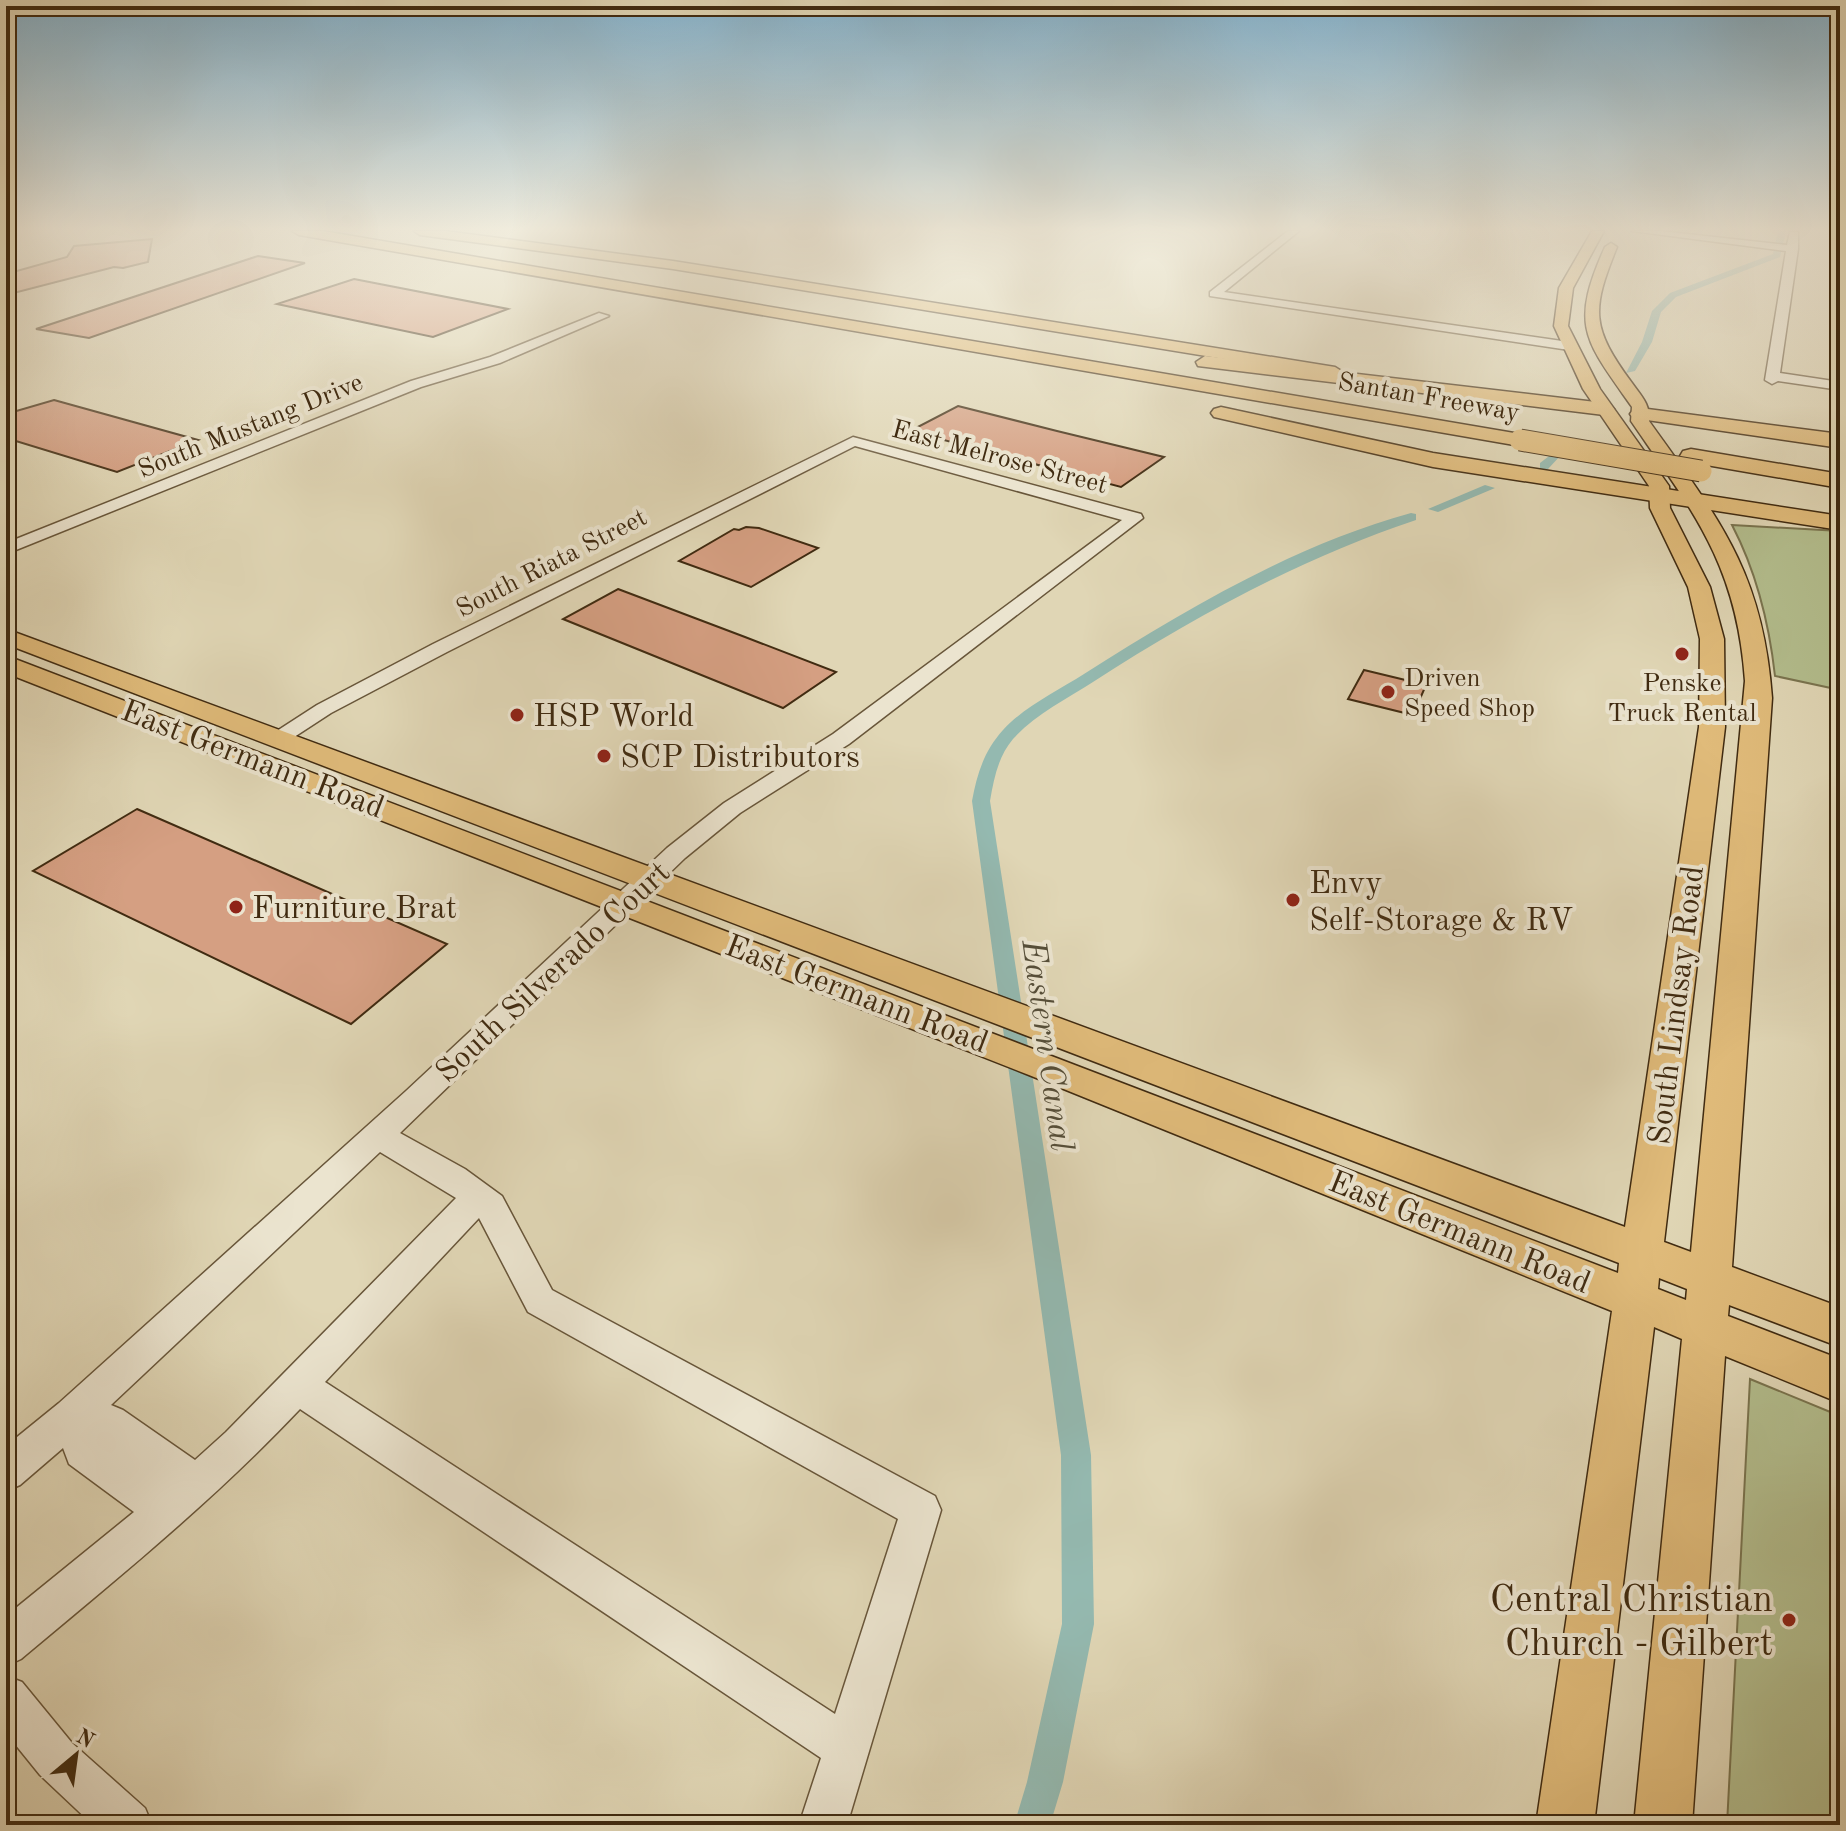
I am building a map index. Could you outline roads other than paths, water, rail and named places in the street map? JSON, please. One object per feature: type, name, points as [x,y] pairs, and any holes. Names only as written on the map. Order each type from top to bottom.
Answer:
[{"type":"highway","points":[[774,316],[1166,400]]},
{"type":"highway","name":"Santan Freeway","points":[[803,316],[1696,463],[1840,481]]},
{"type":"highway","name":"Santan Freeway","points":[[859,316],[983,336],[1516,433]]},
{"type":"highway","points":[[983,336],[1604,409]]},
{"type":"highway","points":[[1197,408],[1416,457],[1656,497],[1840,523]]},
{"type":"highway","points":[[1640,414],[1840,441]]},
{"type":"highway","name":"Santan Freeway","points":[[1696,463],[1840,495]]},
{"type":"main road","points":[[983,316],[1484,395]]},
{"type":"main road","name":"South Lindsay Road","points":[[1561,316],[1561,326],[1592,395],[1659,486],[1656,497],[1700,589],[1715,657],[1712,727],[1565,1825]]},
{"type":"main road","name":"South Lindsay Road","points":[[1590,316],[1601,351],[1641,407],[1640,421],[1696,502],[1731,561],[1754,641],[1759,698],[1663,1825]]},
{"type":"main road","points":[[1604,409],[1640,414]]},
{"type":"main road","name":"East Germann Road","points":[[6,636],[1642,1250],[1709,1303],[1840,1381]]},
{"type":"main road","name":"East Germann Road","points":[[6,664],[1004,1050],[1636,1300],[1709,1303],[1840,1327]]},
{"type":"main road","points":[[1712,727],[1726,748],[1726,772],[1730,784],[1749,804]]},
{"type":"main road","points":[[1703,793],[1720,808],[1726,819],[1728,862],[1741,896]]},
{"type":"street","name":"South Mustang Drive","points":[[6,549],[416,384],[495,360],[602,316]]},
{"type":"street","points":[[1367,316],[1569,346]]},
{"type":"street","points":[[1781,316],[1773,378],[1840,386]]},
{"type":"street","name":"East Melrose Street","points":[[853,441],[1135,518]]},
{"type":"street","name":"South Riata Street","points":[[277,738],[324,709],[462,636],[853,441]]},
{"type":"street","name":"South Silverado Court","points":[[6,1471],[72,1416],[651,877],[732,808],[841,739],[1135,518]]},
{"type":"street","points":[[377,1135],[454,1178],[490,1206],[540,1301],[921,1510],[823,1825]]},
{"type":"street","points":[[6,1644],[197,1485],[477,1198]]},
{"type":"street","points":[[297,1385],[848,1749]]},
{"type":"street","points":[[166,1512],[83,1450],[72,1416],[110,1423],[197,1485]]},
{"type":"street","points":[[6,1698],[56,1759],[128,1825]]},
{"type":"waterway","name":"Eastern Canal","points":[[1630,371],[1647,342],[1655,316]]},
{"type":"waterway","name":"Eastern Canal","points":[[1544,466],[1557,453]]},
{"type":"waterway","name":"Eastern Canal","points":[[1434,509],[1489,488]]},
{"type":"waterway","name":"Eastern Canal","points":[[1032,1825],[1045,1782],[1078,1624],[1076,1455],[981,801],[988,768],[1001,743],[1017,725],[1157,635],[1308,555],[1411,517]]},
{"type":"place","name":"Penske Truck Rental","points":[[1682,654]]},
{"type":"place","name":"Driven Speed Shop","points":[[1388,692]]},
{"type":"place","name":"HSP World","points":[[517,715]]},
{"type":"place","name":"SCP Distributors","points":[[604,756]]},
{"type":"place","name":"Envy Self-Storage & RV","points":[[1293,900]]},
{"type":"place","name":"Furniture Brat","points":[[236,907]]},
{"type":"place","name":"Central Christian Church - Gilbert","points":[[1789,1620]]}]
